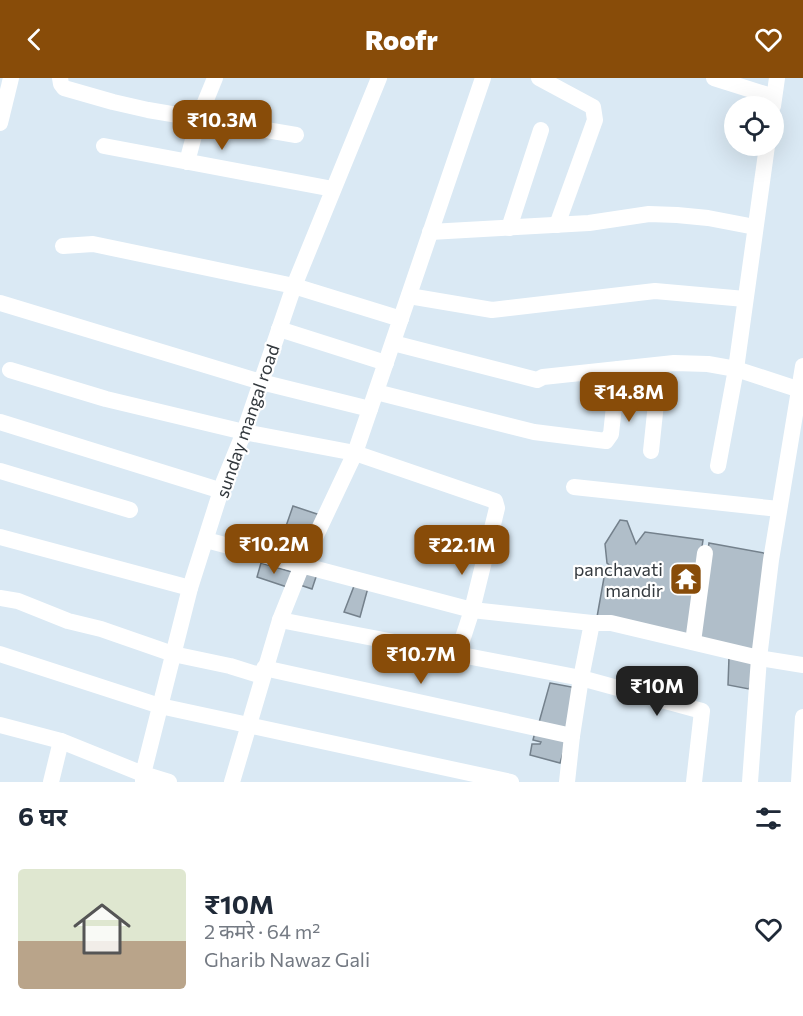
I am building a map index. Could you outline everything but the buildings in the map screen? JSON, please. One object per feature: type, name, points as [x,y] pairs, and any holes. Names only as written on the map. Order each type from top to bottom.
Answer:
[{"type":"street","points":[[0,123],[11,78]]},
{"type":"street","points":[[60,78],[62,86],[148,110],[296,135]]},
{"type":"street","points":[[187,162],[199,117],[215,78]]},
{"type":"street","name":"sunday mangal road","points":[[143,778],[190,588],[224,481],[244,432],[294,286],[378,78]]},
{"type":"street","points":[[232,782],[280,620],[302,565],[355,453],[483,78]]},
{"type":"street","points":[[538,78],[594,107],[596,114],[557,225]]},
{"type":"street","points":[[714,78],[758,96]]},
{"type":"street","points":[[774,96],[777,78]]},
{"type":"street","points":[[509,228],[541,130]]},
{"type":"street","points":[[104,146],[333,189]]},
{"type":"street","points":[[718,466],[736,369],[766,156]]},
{"type":"street","points":[[430,232],[589,223],[649,214],[708,218],[755,228]]},
{"type":"street","points":[[63,246],[93,244],[294,286],[401,319]]},
{"type":"street","points":[[409,296],[492,310],[655,291],[745,299]]},
{"type":"street","points":[[0,303],[261,382],[370,409]]},
{"type":"street","points":[[279,329],[386,363]]},
{"type":"street","points":[[393,343],[537,380],[543,377],[692,363],[736,369],[801,390]]},
{"type":"street","points":[[651,451],[660,365]]},
{"type":"street","points":[[750,782],[759,658],[779,509],[801,390],[803,366]]},
{"type":"street","points":[[376,392],[534,432],[606,441],[611,434],[618,369]]},
{"type":"street","points":[[10,370],[106,399],[244,432],[355,453],[496,503],[498,508],[472,610],[458,653]]},
{"type":"street","points":[[0,422],[222,491]]},
{"type":"street","points":[[0,471],[130,510]]},
{"type":"street","points":[[574,487],[779,509]]},
{"type":"street","points":[[0,537],[190,588]]},
{"type":"street","points":[[206,540],[472,610],[592,623],[611,622],[759,658],[803,665]]},
{"type":"street","points":[[693,642],[705,553]]},
{"type":"street","points":[[0,598],[18,601],[69,621],[173,654],[572,736]]},
{"type":"street","points":[[280,620],[581,678],[702,711],[694,782]]},
{"type":"street","points":[[567,782],[581,678],[592,623]]},
{"type":"street","points":[[0,654],[160,705],[511,782]]},
{"type":"street","points":[[799,782],[803,717]]},
{"type":"street","points":[[0,725],[62,741],[143,778],[169,782]]},
{"type":"street","points":[[51,782],[62,741]]},
{"type":"place","name":"panchavati mandir","points":[[686,579]]}]
